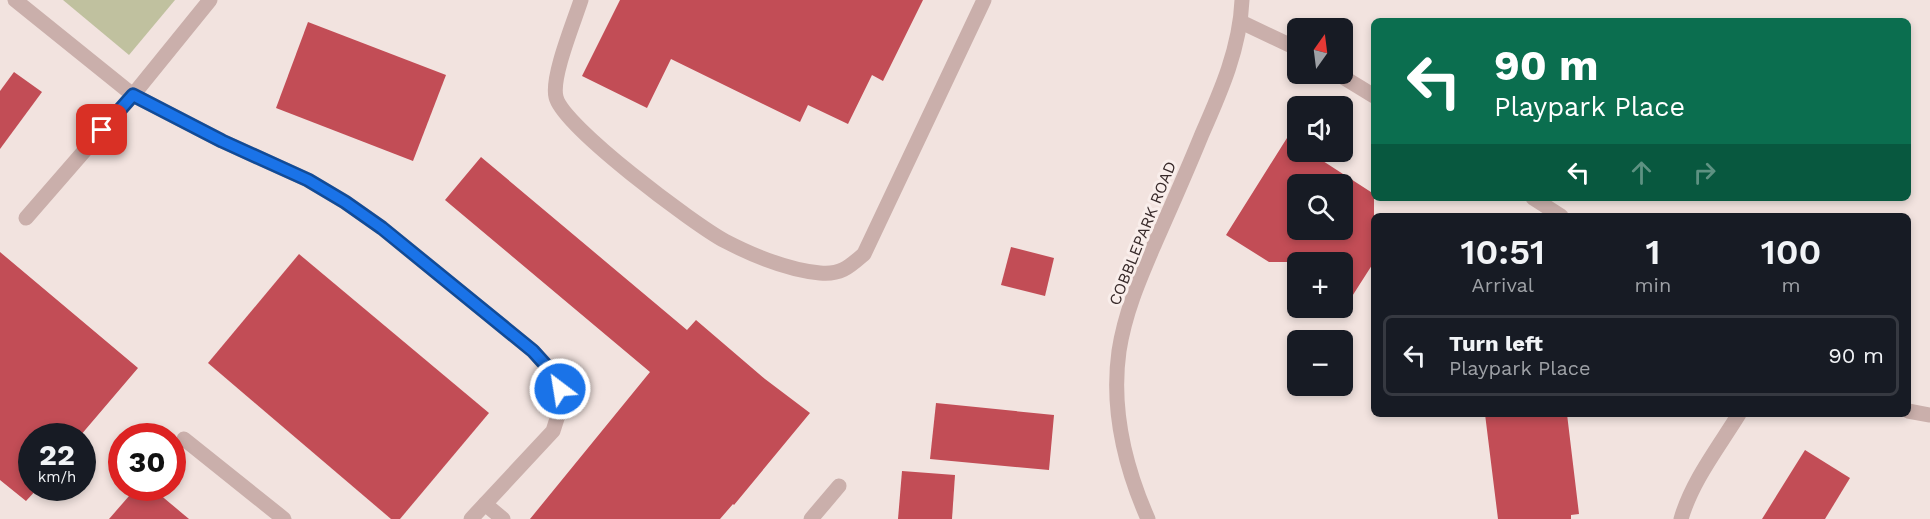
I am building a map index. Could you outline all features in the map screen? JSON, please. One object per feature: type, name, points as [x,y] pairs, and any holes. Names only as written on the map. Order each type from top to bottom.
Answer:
[{"type":"street","points":[[15,0],[133,95],[222,141],[308,180],[345,202],[382,228],[533,351],[552,372],[560,389],[561,406],[553,431],[471,519]]},
{"type":"street","points":[[26,218],[133,95],[210,0]]},
{"type":"street","points":[[581,0],[556,78],[556,97],[561,109],[578,127],[655,193],[724,240],[786,267],[822,273],[844,271],[864,254],[984,0]]},
{"type":"street","name":"COBBLEPARK ROAD","points":[[1148,519],[1137,494],[1121,435],[1117,390],[1119,351],[1130,302],[1221,92],[1241,22],[1242,0]]},
{"type":"street","points":[[1241,22],[1287,44]]},
{"type":"street","points":[[1353,83],[1371,94]]},
{"type":"street","points":[[1538,201],[1556,213]]},
{"type":"street","points":[[1911,412],[1930,415]]},
{"type":"street","points":[[1681,519],[1686,501],[1697,480],[1737,417]]},
{"type":"street","points":[[186,441],[284,519]]},
{"type":"street","points":[[811,519],[839,486]]},
{"type":"street","points":[[485,504],[503,519]]},
{"type":"green space","points":[[63,0],[175,0],[129,55]]},
{"type":"building","points":[[620,0],[923,0],[883,81],[872,75],[848,124],[808,105],[800,122],[671,59],[647,108],[582,76]]},
{"type":"building","points":[[308,22],[446,75],[413,161],[276,108]]},
{"type":"building","points":[[14,72],[42,92],[0,149],[0,91]]},
{"type":"building","points":[[1287,138],[1287,162],[1324,162],[1343,174],[1287,174],[1287,240],[1353,240],[1353,180],[1371,192],[1374,213],[1371,213],[1371,267],[1353,295],[1353,252],[1287,252],[1287,262],[1269,262],[1226,235]]},
{"type":"building","points":[[481,157],[687,330],[696,320],[765,379],[810,413],[720,519],[530,519],[650,372],[445,200]]},
{"type":"building","points":[[1011,247],[1054,258],[1045,296],[1001,285]]},
{"type":"building","points":[[0,252],[138,368],[91,423],[18,423],[18,495],[0,480]]},
{"type":"building","points":[[299,254],[489,413],[400,519],[391,519],[208,363]]},
{"type":"building","points":[[936,403],[1054,415],[1049,470],[930,459]]},
{"type":"building","points":[[1485,417],[1567,417],[1579,514],[1571,515],[1571,519],[1498,519]]},
{"type":"building","points":[[1805,450],[1850,478],[1825,519],[1762,519]]},
{"type":"building","points":[[902,471],[955,475],[952,519],[898,519]]},
{"type":"building","points":[[125,501],[168,501],[189,519],[109,519]]},
{"type":"route","points":[[102,130],[133,95],[222,141],[308,180],[382,228],[533,351],[552,372],[560,389]]}]
